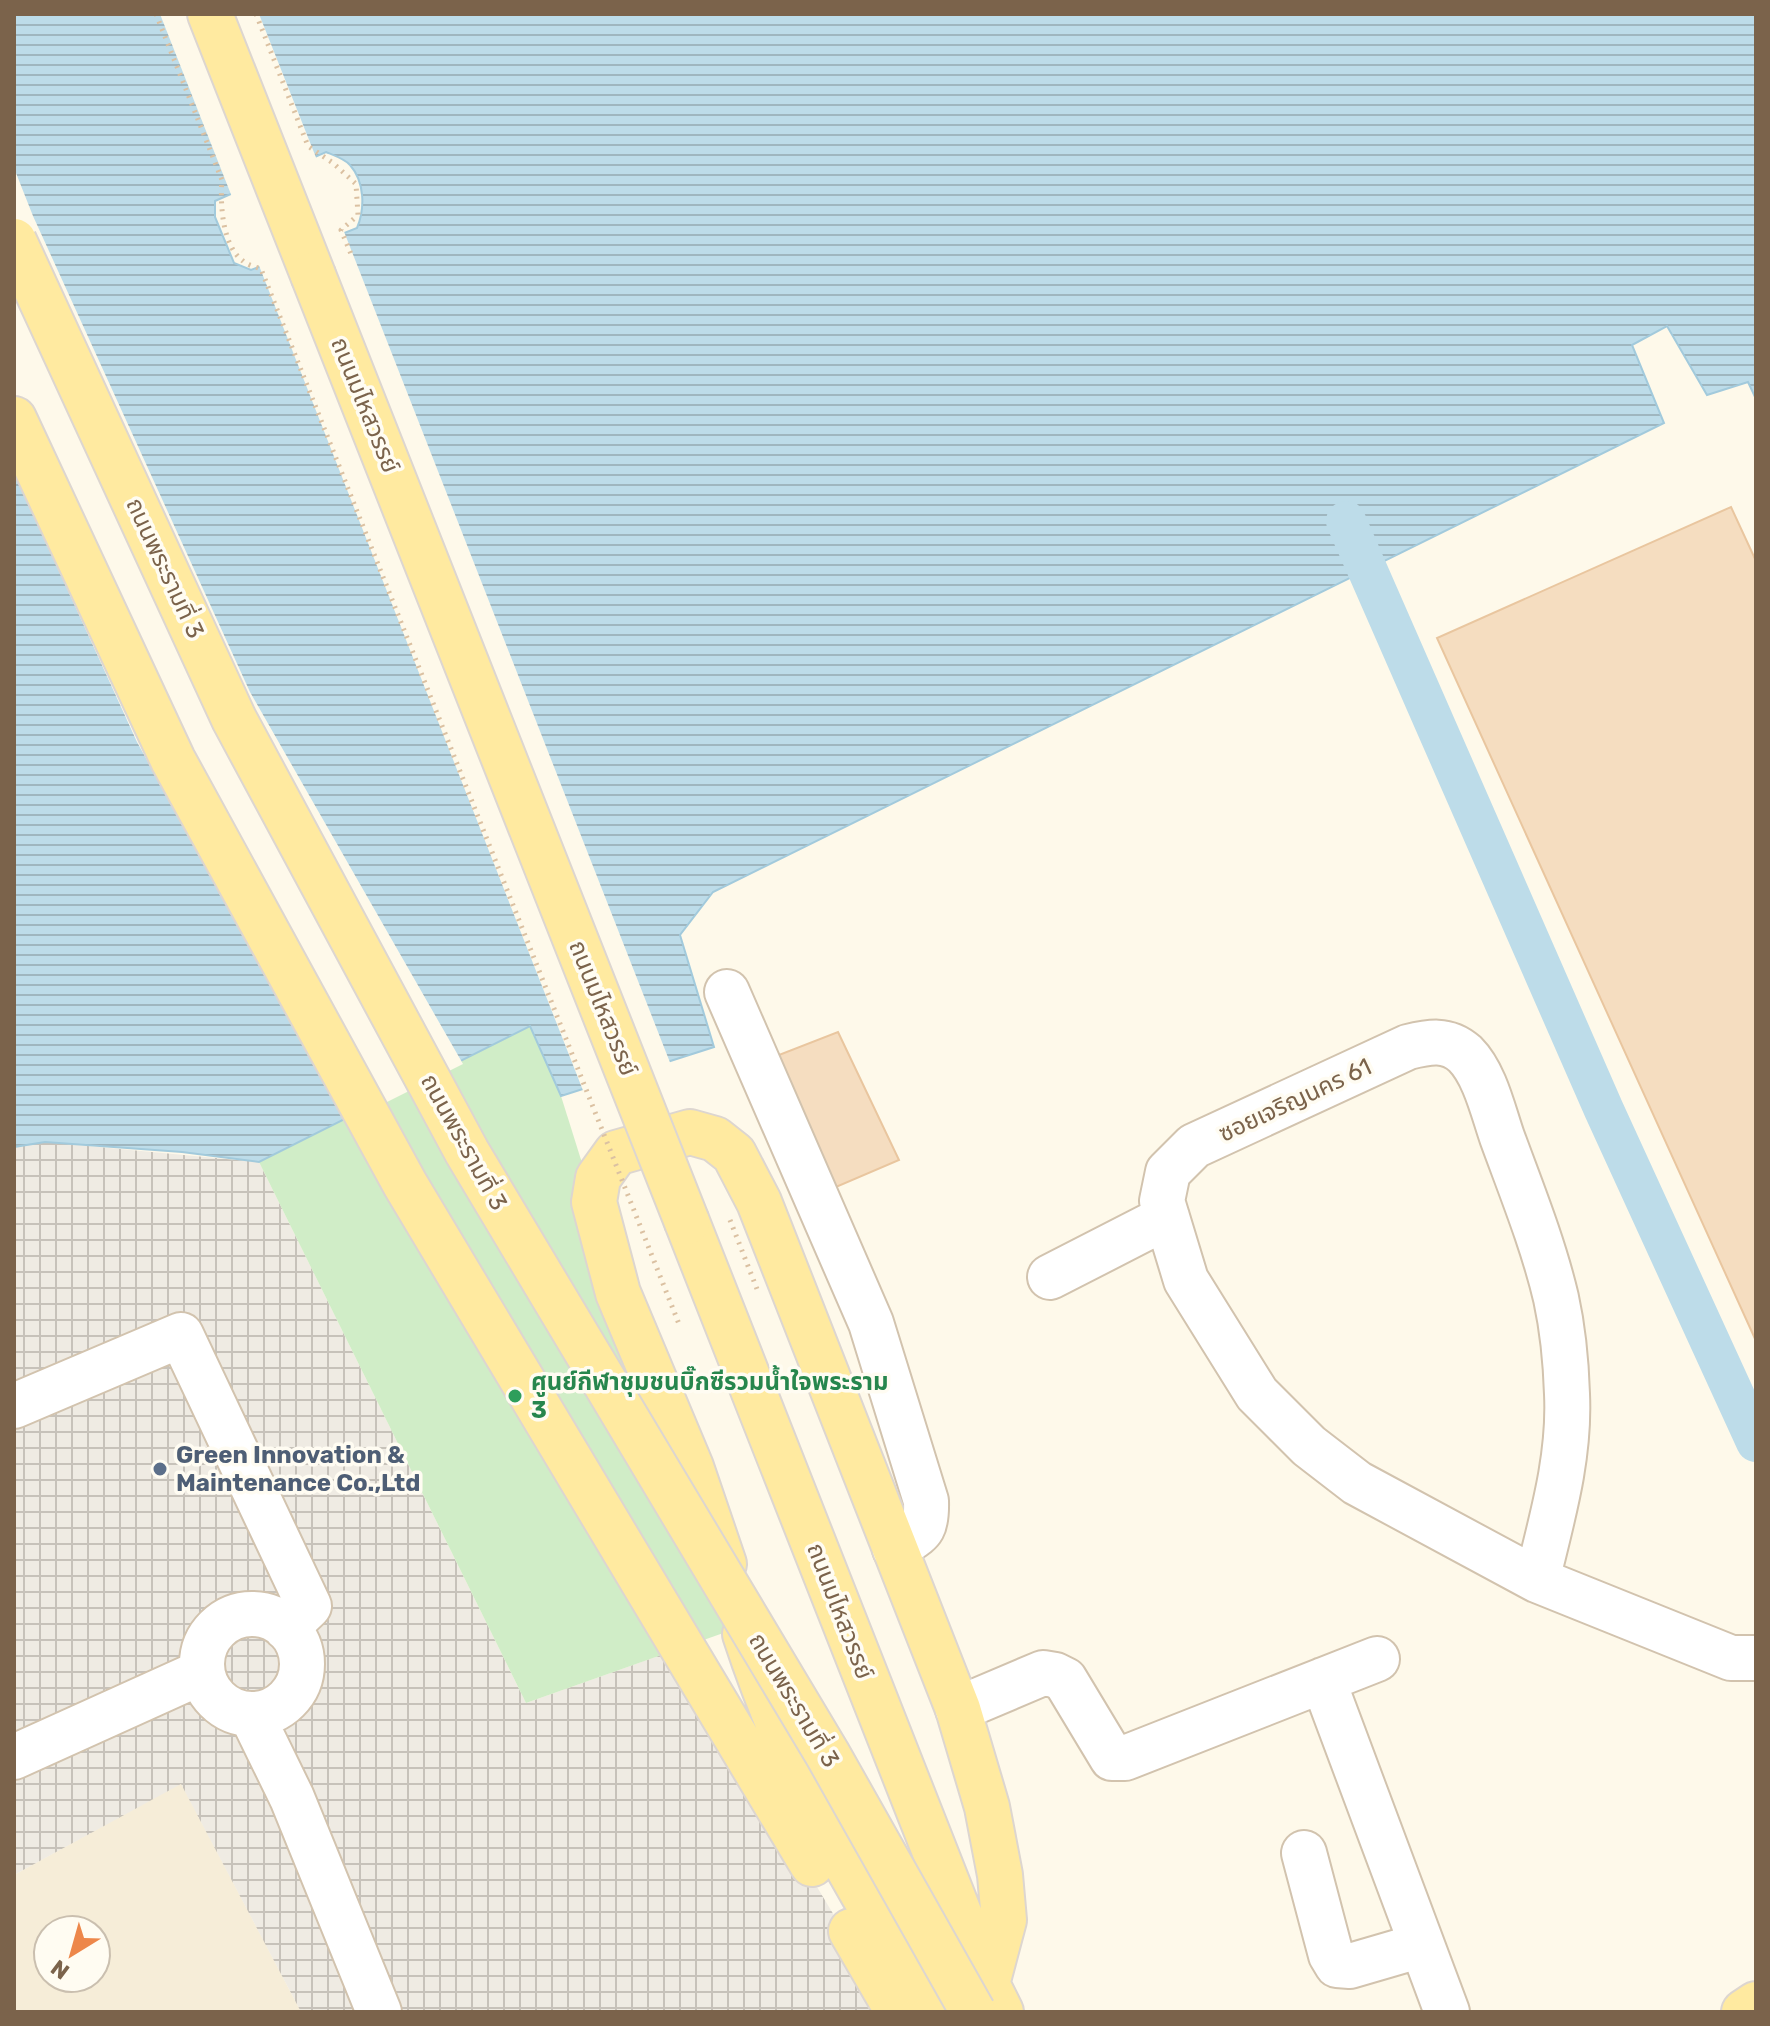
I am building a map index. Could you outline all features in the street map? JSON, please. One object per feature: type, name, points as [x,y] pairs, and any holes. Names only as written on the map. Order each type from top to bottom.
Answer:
[{"type":"main road","name":"ถนนมไหสวรรย์","points":[[210,14],[687,1222],[990,2004]]},
{"type":"main road","name":"ถนนพระรามที่ 3","points":[[14,241],[234,719],[460,1138],[828,1755],[990,2004]]},
{"type":"main road","points":[[14,419],[173,760],[405,1184],[774,1798],[898,2012]]},
{"type":"main road","points":[[936,2012],[858,1889],[817,1814],[776,1724],[691,1467],[618,1293],[594,1202],[598,1178],[616,1153],[690,1132],[715,1139],[734,1154],[759,1202],[958,1709],[987,1807],[1000,1875],[1004,1920],[990,2004]]},
{"type":"main road","points":[[1744,2012],[1756,2004]]},
{"type":"street","points":[[727,992],[871,1323],[926,1501],[924,1529],[895,1549]]},
{"type":"street","name":"ซอยเจริญนคร 61","points":[[1537,1580],[1566,1452],[1567,1396],[1563,1336],[1555,1295],[1535,1232],[1486,1092],[1466,1056],[1454,1046],[1435,1040],[1408,1047],[1194,1146],[1168,1172],[1162,1201],[1186,1280],[1257,1394],[1309,1446],[1357,1483],[1537,1580],[1731,1658],[1756,1658]]},
{"type":"street","points":[[1050,1277],[1167,1217]]},
{"type":"street","points":[[14,1406],[181,1335],[309,1606],[286,1628]]},
{"type":"street","points":[[243,1615],[273,1619],[286,1628],[296,1641],[301,1657],[297,1682],[283,1703],[268,1711],[251,1714],[234,1711],[219,1702],[208,1688],[202,1672],[202,1656],[216,1629],[228,1620],[243,1615]]},
{"type":"street","points":[[958,1709],[1043,1673],[1055,1675],[1065,1680],[1112,1758],[1125,1758],[1377,1659]]},
{"type":"street","points":[[14,1757],[202,1672]]},
{"type":"street","points":[[1323,1680],[1447,2012]]},
{"type":"street","points":[[251,1714],[292,1798],[379,2012]]},
{"type":"street","points":[[1304,1853],[1331,1955],[1337,1965],[1344,1967],[1422,1945]]},
{"type":"path","points":[[156,14],[222,180],[220,205],[227,236],[241,261],[261,269],[679,1324]]},
{"type":"shaded area","points":[[45,1142],[259,1162],[526,1703],[675,1650],[892,2012],[301,2012],[181,1784],[14,1875],[14,1147]]},
{"type":"shaded area","points":[[181,1783],[301,2012],[14,2012],[14,1875]]},
{"type":"green space","name":"ศูนย์กีฬาชุมชนบิ๊กซีรวมน้ำใจพระราม 3","points":[[531,1026],[561,1096],[729,1631],[526,1703],[259,1162]]},
{"type":"water","points":[[14,14],[1756,14],[1756,399],[1748,382],[1707,395],[1667,326],[1632,345],[1664,423],[713,892],[680,935],[714,1047],[561,1096],[530,1026],[259,1162],[182,1152],[45,1142],[14,1147]],"holes":[[[326,152],[348,163],[359,179],[362,204],[357,228],[251,270],[234,263],[215,217],[215,201]]]},
{"type":"pier","points":[[160,14],[259,14],[317,160],[232,197]]},
{"type":"pier","points":[[14,168],[250,692],[463,1064],[347,1122],[137,742],[14,472]]},
{"type":"pier","points":[[343,229],[671,1065],[584,1093],[258,263]]},
{"type":"building","points":[[1731,507],[1756,561],[1756,1341],[1437,638]]},
{"type":"building","points":[[838,1032],[899,1160],[829,1190],[766,1060]]},
{"type":"waterway","points":[[1346,521],[1604,1110],[1756,1442]]},
{"type":"place","name":"ศูนย์กีฬาชุมชนบิ๊กซีรวมน้ำใจพระราม 3","points":[[515,1396]]},
{"type":"place","name":"Green Innovation & Maintenance Co.,Ltd","points":[[160,1469]]}]
